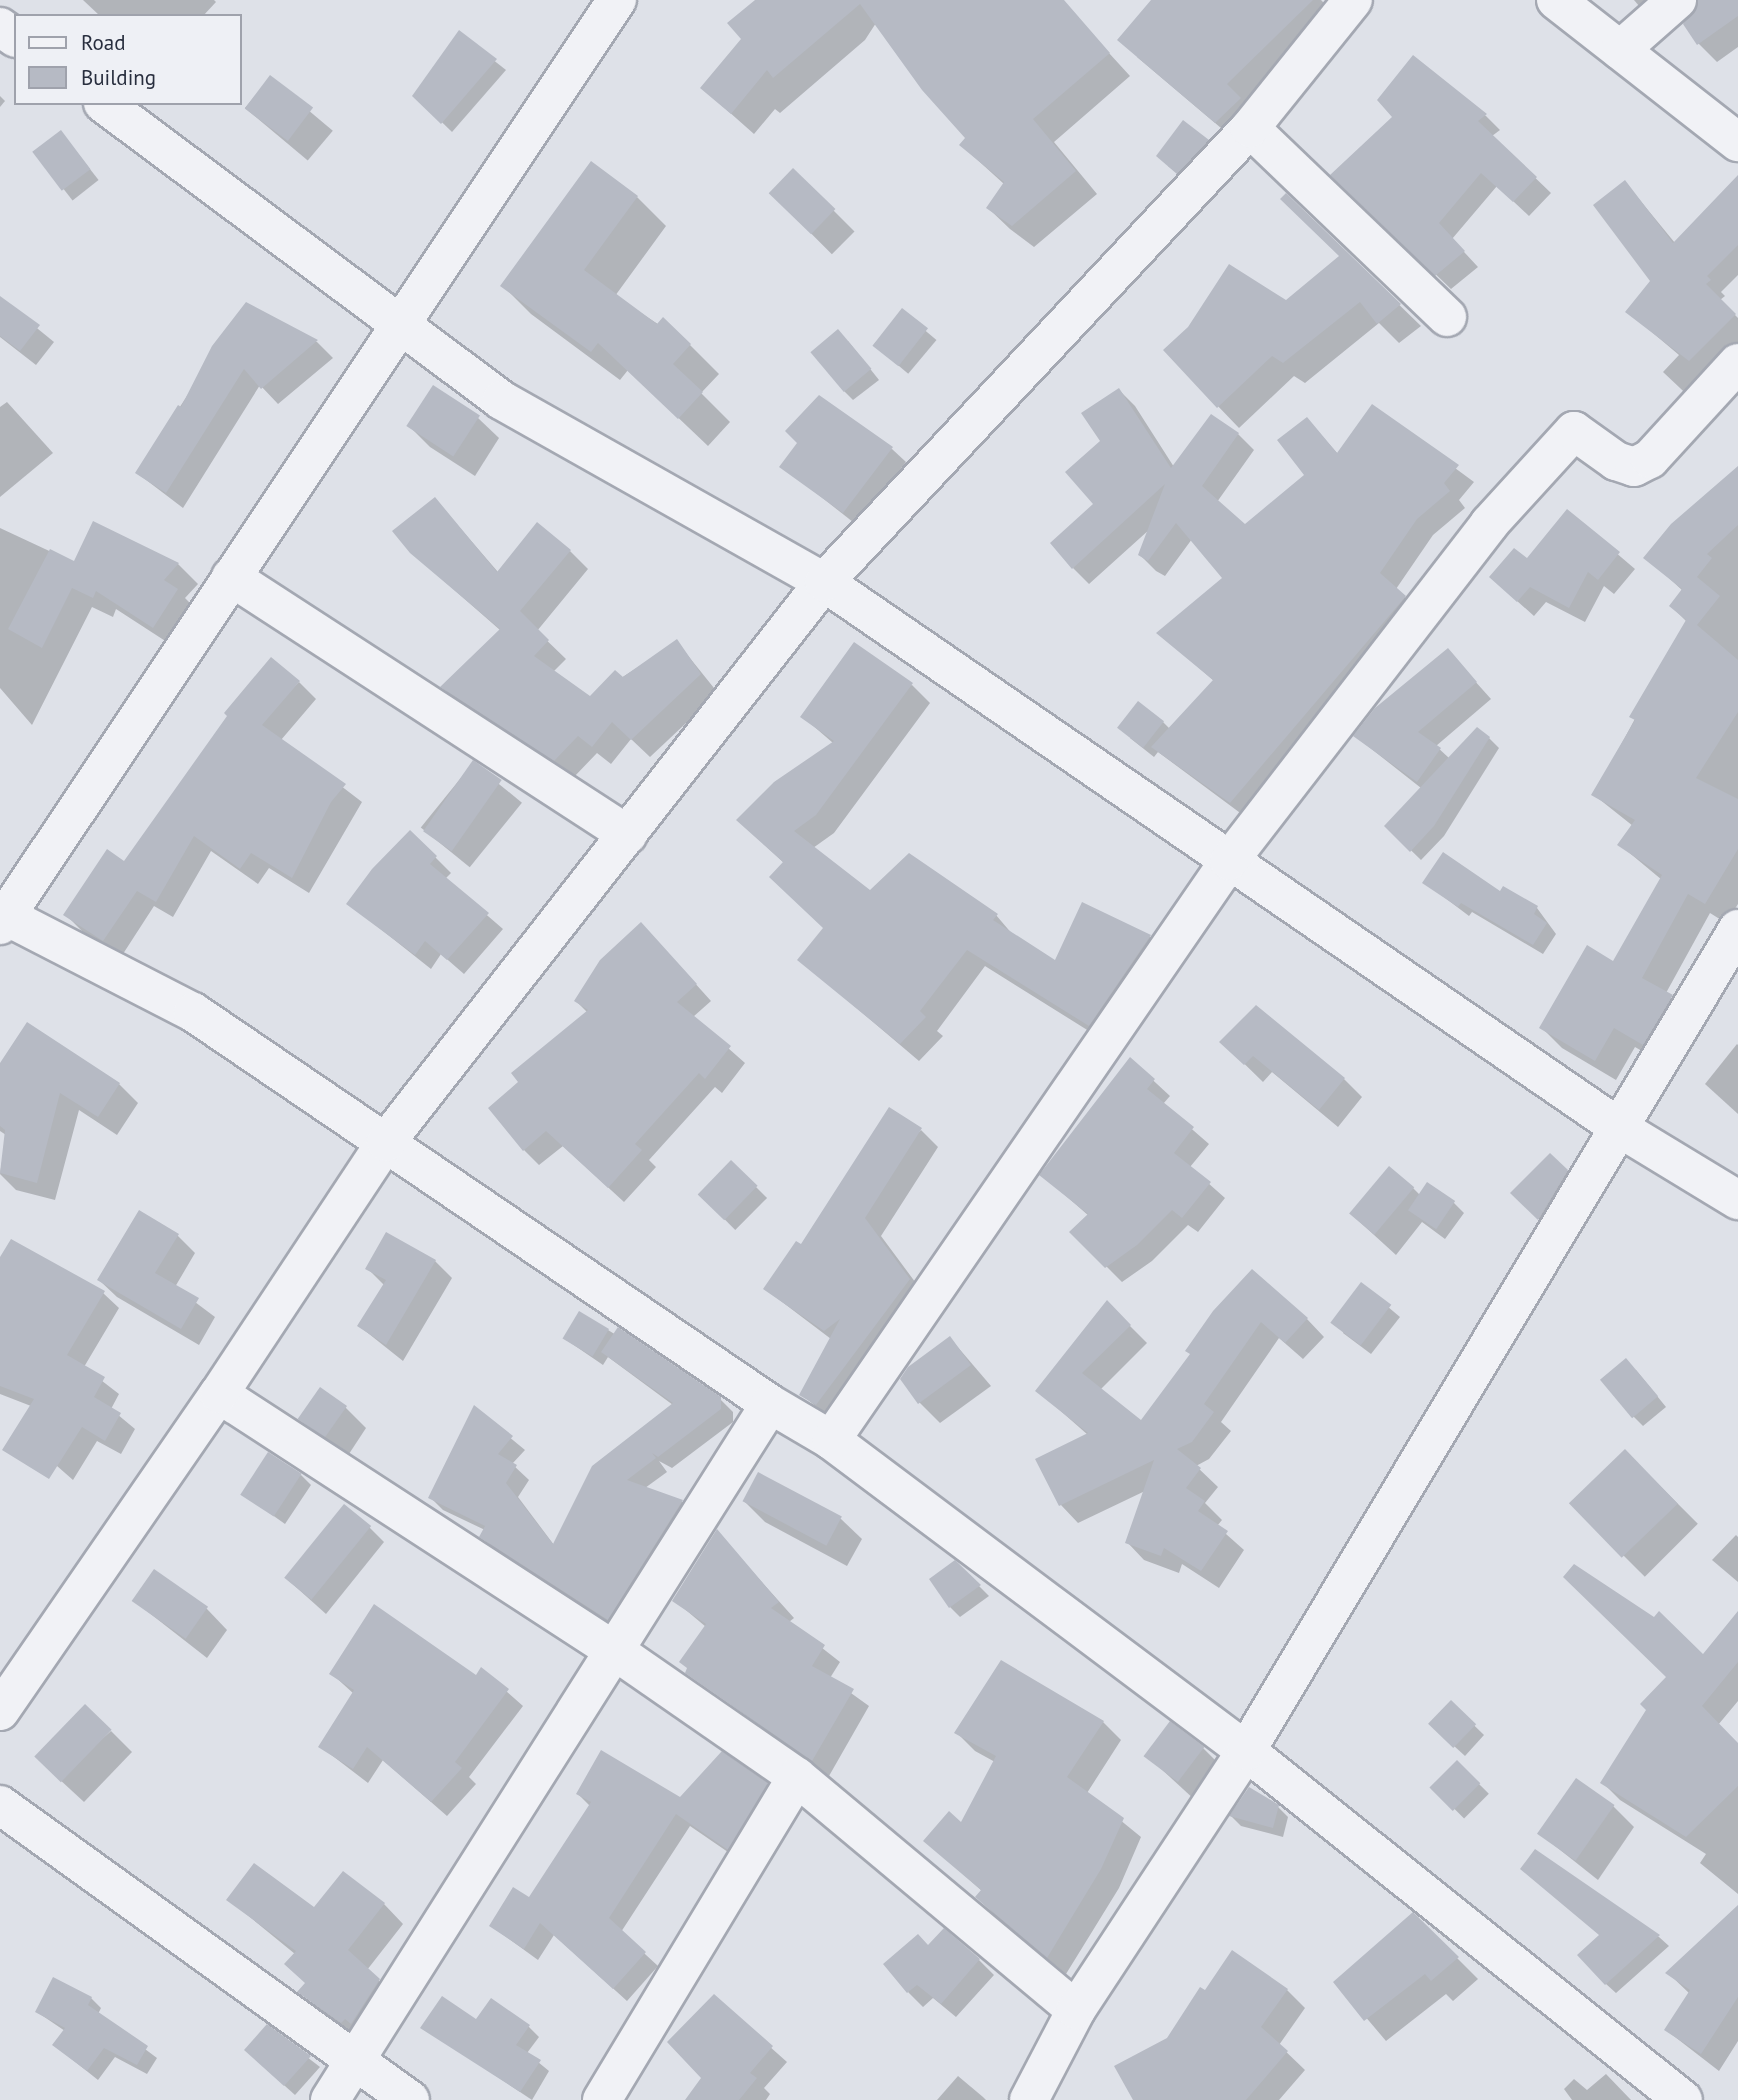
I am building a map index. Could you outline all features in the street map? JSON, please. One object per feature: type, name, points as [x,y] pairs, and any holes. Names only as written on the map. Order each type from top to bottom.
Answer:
[{"type":"street","points":[[617,0],[2,918],[193,1012],[770,1404],[831,1440],[1246,1751],[1683,2100]]},
{"type":"street","points":[[0,1711],[219,1394],[386,1142],[824,582],[1250,128],[1353,0]]},
{"type":"street","points":[[1556,0],[1738,142]]},
{"type":"street","points":[[1620,50],[1677,0]]},
{"type":"street","points":[[106,105],[501,400],[824,582],[1621,1129],[1738,1200]]},
{"type":"street","points":[[1250,128],[1447,317]]},
{"type":"street","points":[[831,1440],[1229,862],[1489,524],[1574,431],[1616,461],[1634,467],[1650,459],[1738,363]]},
{"type":"street","points":[[231,577],[628,835]]},
{"type":"street","points":[[1029,2100],[1076,2010],[1246,1751],[1621,1129],[1738,929]]},
{"type":"street","points":[[219,1394],[615,1651],[797,1777],[1076,2010]]},
{"type":"street","points":[[330,2100],[354,2056],[615,1651],[770,1404]]},
{"type":"street","points":[[602,2100],[797,1777]]},
{"type":"street","points":[[0,1805],[354,2056],[410,2100]]},
{"type":"building","points":[[755,0],[1064,0],[1110,53],[1033,119],[1076,171],[1012,226],[986,208],[1004,182],[959,145],[965,138],[922,90],[860,4],[773,78],[767,70],[731,114],[700,88],[741,39],[727,23]]},
{"type":"building","points":[[1151,0],[1313,0],[1227,84],[1241,98],[1215,123],[1117,40]]},
{"type":"building","points":[[1698,0],[1738,0],[1738,16],[1697,45],[1683,24]]},
{"type":"building","points":[[459,30],[497,59],[441,124],[412,96]]},
{"type":"building","points":[[1413,55],[1487,114],[1478,121],[1537,177],[1513,202],[1481,173],[1439,223],[1465,251],[1435,276],[1330,175],[1392,117],[1377,100]]},
{"type":"building","points":[[270,75],[313,107],[288,141],[245,109]]},
{"type":"building","points":[[1183,120],[1209,140],[1177,174],[1156,156]]},
{"type":"building","points":[[61,130],[90,169],[62,191],[32,152]]},
{"type":"building","points":[[591,161],[638,196],[584,270],[657,324],[663,317],[691,344],[673,364],[703,392],[678,419],[598,343],[591,352],[500,286]]},
{"type":"building","points":[[793,168],[835,209],[811,234],[769,193]]},
{"type":"building","points":[[1738,175],[1738,245],[1707,276],[1711,280],[1706,284],[1736,314],[1689,361],[1625,312],[1650,281],[1593,205],[1625,180],[1673,243]]},
{"type":"building","points":[[1286,193],[1401,304],[1377,324],[1360,302],[1283,363],[1272,356],[1217,408],[1163,350],[1188,327],[1229,264],[1286,300],[1339,256],[1280,199]]},
{"type":"building","points":[[0,296],[40,325],[20,351],[0,336]]},
{"type":"building","points":[[246,302],[318,340],[261,389],[244,369],[166,493],[135,473],[178,405],[181,407],[212,346]]},
{"type":"building","points":[[902,308],[928,328],[898,366],[872,346]]},
{"type":"building","points":[[838,329],[871,369],[844,392],[810,352]]},
{"type":"building","points":[[433,385],[480,415],[453,457],[406,426]]},
{"type":"building","points":[[1119,388],[1171,468],[1211,414],[1239,433],[1202,486],[1245,524],[1304,475],[1277,440],[1307,417],[1337,453],[1372,404],[1459,465],[1444,483],[1450,491],[1417,519],[1380,573],[1406,596],[1230,803],[1151,747],[1213,680],[1156,633],[1222,578],[1176,523],[1148,561],[1138,555],[1165,484],[1072,569],[1050,543],[1093,504],[1065,472],[1100,441],[1081,413]]},
{"type":"building","points":[[819,395],[893,447],[843,513],[779,467],[797,443],[785,431]]},
{"type":"building","points":[[1738,466],[1738,525],[1707,554],[1712,558],[1697,577],[1720,596],[1697,625],[1738,660],[1738,712],[1696,778],[1738,799],[1738,849],[1705,904],[1688,894],[1642,978],[1673,995],[1643,1045],[1614,1028],[1595,1061],[1539,1028],[1587,945],[1613,961],[1662,875],[1617,845],[1635,820],[1591,795],[1635,720],[1629,717],[1686,620],[1669,606],[1682,589],[1643,558],[1671,524]]},
{"type":"building","points":[[435,497],[497,572],[537,522],[571,550],[520,611],[549,640],[534,656],[590,696],[615,670],[623,677],[677,639],[701,674],[631,740],[612,722],[592,747],[578,736],[554,761],[440,687],[500,629],[410,553],[392,531]]},
{"type":"building","points":[[1567,509],[1620,552],[1598,580],[1588,572],[1569,608],[1530,587],[1517,602],[1489,577],[1514,548],[1527,558]]},
{"type":"building","points":[[93,521],[179,563],[164,580],[178,589],[153,628],[96,591],[93,598],[72,588],[42,648],[8,629],[50,549],[74,561]]},
{"type":"building","points":[[854,642],[913,683],[816,815],[794,831],[870,890],[909,853],[998,914],[993,920],[1055,960],[1082,902],[1151,935],[1089,1026],[967,950],[920,1011],[926,1017],[900,1044],[797,960],[823,928],[769,877],[783,862],[736,820],[774,782],[834,741],[800,717]]},
{"type":"building","points":[[1448,648],[1477,682],[1418,732],[1441,748],[1417,782],[1353,736],[1375,708]]},
{"type":"building","points":[[271,657],[300,681],[262,725],[346,784],[331,802],[292,878],[251,853],[240,869],[194,836],[156,902],[137,891],[103,941],[63,915],[107,849],[124,861],[227,716],[224,713]]},
{"type":"building","points":[[1138,701],[1164,721],[1143,748],[1117,728]]},
{"type":"building","points":[[1477,727],[1490,737],[1434,826],[1410,852],[1384,826]]},
{"type":"building","points":[[473,760],[502,780],[452,851],[423,831]]},
{"type":"building","points":[[410,830],[437,856],[430,864],[489,913],[447,960],[425,941],[415,955],[346,904],[372,869]]},
{"type":"building","points":[[1443,852],[1500,891],[1503,886],[1538,906],[1534,914],[1547,923],[1533,945],[1461,903],[1458,907],[1422,883]]},
{"type":"building","points":[[641,922],[697,984],[677,1002],[731,1046],[705,1079],[699,1073],[635,1144],[642,1150],[608,1188],[546,1131],[523,1151],[488,1108],[518,1082],[511,1073],[588,1010],[574,1001],[600,960]]},
{"type":"building","points":[[1256,1005],[1345,1078],[1319,1110],[1253,1056],[1244,1065],[1219,1042]]},
{"type":"building","points":[[27,1022],[120,1083],[98,1117],[60,1093],[37,1183],[0,1173],[5,1130],[0,1126],[0,1063]]},
{"type":"building","points":[[1130,1057],[1155,1079],[1147,1089],[1194,1127],[1174,1153],[1211,1182],[1182,1218],[1172,1210],[1137,1245],[1105,1268],[1069,1232],[1088,1214],[1039,1175]]},
{"type":"building","points":[[889,1107],[922,1128],[865,1218],[910,1279],[816,1405],[799,1395],[840,1319],[824,1331],[763,1289],[796,1241],[801,1244]]},
{"type":"building","points":[[1550,1153],[1568,1170],[1538,1220],[1510,1193]]},
{"type":"building","points":[[731,1160],[758,1186],[724,1220],[698,1195]]},
{"type":"building","points":[[1389,1166],[1414,1187],[1374,1235],[1349,1213]]},
{"type":"building","points":[[1427,1182],[1455,1201],[1436,1229],[1408,1210]]},
{"type":"building","points":[[139,1210],[179,1234],[155,1273],[199,1298],[181,1329],[97,1280]]},
{"type":"building","points":[[386,1232],[436,1260],[386,1345],[357,1326],[386,1280],[365,1269]]},
{"type":"building","points":[[11,1239],[105,1291],[67,1355],[105,1377],[94,1397],[121,1413],[105,1441],[82,1427],[49,1479],[2,1450],[34,1399],[0,1386],[0,1257]]},
{"type":"building","points":[[1252,1269],[1308,1318],[1285,1343],[1261,1322],[1204,1404],[1214,1412],[1192,1442],[1177,1449],[1201,1468],[1186,1488],[1205,1501],[1198,1511],[1228,1531],[1201,1571],[1164,1548],[1161,1556],[1125,1543],[1154,1460],[1059,1506],[1035,1459],[1088,1433],[1035,1391],[1107,1300],[1131,1325],[1082,1373],[1141,1420],[1190,1354],[1185,1351],[1213,1311]]},
{"type":"building","points":[[1361,1282],[1391,1305],[1361,1346],[1330,1323]]},
{"type":"building","points":[[579,1311],[609,1329],[593,1356],[563,1338]]},
{"type":"building","points":[[618,1327],[721,1397],[721,1409],[658,1457],[652,1453],[656,1458],[627,1480],[683,1500],[608,1620],[479,1537],[485,1526],[428,1498],[474,1405],[513,1436],[498,1454],[517,1465],[506,1483],[553,1544],[592,1466],[673,1403],[601,1352]]},
{"type":"building","points":[[950,1336],[971,1365],[918,1404],[900,1379],[908,1367]]},
{"type":"building","points":[[1626,1358],[1658,1396],[1632,1418],[1600,1380]]},
{"type":"building","points":[[320,1387],[347,1406],[325,1438],[298,1419]]},
{"type":"building","points":[[1625,1449],[1678,1504],[1622,1558],[1569,1503]]},
{"type":"building","points":[[268,1452],[302,1474],[274,1517],[240,1495]]},
{"type":"building","points":[[758,1472],[842,1517],[826,1546],[743,1501]]},
{"type":"building","points":[[344,1504],[371,1526],[311,1600],[284,1578]]},
{"type":"building","points":[[717,1529],[779,1602],[771,1608],[825,1645],[812,1666],[854,1689],[812,1761],[685,1673],[687,1668],[679,1662],[706,1624],[672,1601]]},
{"type":"building","points":[[955,1560],[981,1585],[949,1608],[929,1579]]},
{"type":"building","points":[[1574,1564],[1654,1617],[1659,1611],[1703,1654],[1738,1611],[1738,1662],[1702,1706],[1738,1743],[1738,1786],[1686,1837],[1600,1783],[1646,1710],[1640,1704],[1666,1677],[1563,1577]]},
{"type":"building","points":[[154,1569],[208,1607],[186,1639],[132,1601]]},
{"type":"building","points":[[374,1604],[476,1675],[481,1667],[509,1689],[455,1762],[462,1768],[431,1802],[367,1747],[353,1769],[318,1747],[354,1690],[329,1674]]},
{"type":"building","points":[[1001,1660],[1104,1721],[1067,1777],[1124,1818],[1101,1869],[1047,1958],[975,1897],[981,1890],[923,1841],[949,1811],[961,1822],[996,1756],[954,1733]]},
{"type":"building","points":[[1451,1700],[1476,1724],[1453,1748],[1428,1724]]},
{"type":"building","points":[[85,1704],[112,1730],[61,1782],[34,1757]]},
{"type":"building","points":[[1170,1721],[1204,1747],[1178,1782],[1144,1756]]},
{"type":"building","points":[[601,1750],[680,1797],[722,1751],[768,1783],[728,1850],[676,1814],[609,1918],[646,1952],[613,1989],[540,1923],[524,1949],[489,1926],[513,1887],[529,1897],[591,1802],[576,1794]]},
{"type":"building","points":[[1457,1760],[1480,1783],[1453,1811],[1429,1788]]},
{"type":"building","points":[[1576,1778],[1615,1805],[1575,1861],[1537,1834]]},
{"type":"building","points":[[1249,1787],[1279,1805],[1273,1828],[1229,1816]]},
{"type":"building","points":[[1535,1849],[1660,1935],[1605,1985],[1577,1955],[1599,1935],[1520,1869]]},
{"type":"building","points":[[254,1863],[314,1907],[343,1871],[385,1903],[348,1950],[380,1979],[351,2024],[345,2019],[341,2023],[297,1992],[305,1983],[284,1964],[296,1951],[226,1900]]},
{"type":"building","points":[[1738,1905],[1738,1997],[1701,2054],[1664,2030],[1690,1990],[1665,1973]]},
{"type":"building","points":[[1413,1912],[1459,1957],[1431,1981],[1425,1974],[1364,2021],[1333,1982]]},
{"type":"building","points":[[944,1928],[980,1959],[941,2004],[917,1985],[907,1993],[883,1964],[918,1934],[928,1945]]},
{"type":"building","points":[[1232,1950],[1288,1989],[1261,2027],[1288,2051],[1246,2100],[1133,2100],[1114,2066],[1167,2038],[1200,1987],[1205,1990]]},
{"type":"building","points":[[53,1977],[92,1997],[88,2005],[148,2046],[137,2065],[104,2048],[87,2071],[52,2045],[65,2028],[35,2012]]},
{"type":"building","points":[[714,1994],[773,2046],[750,2073],[757,2078],[739,2100],[685,2100],[701,2078],[667,2042]]},
{"type":"building","points":[[442,1996],[476,2019],[491,1998],[530,2025],[516,2045],[541,2060],[520,2092],[420,2028]]},
{"type":"building","points":[[267,2024],[311,2056],[284,2086],[244,2050]]}]
